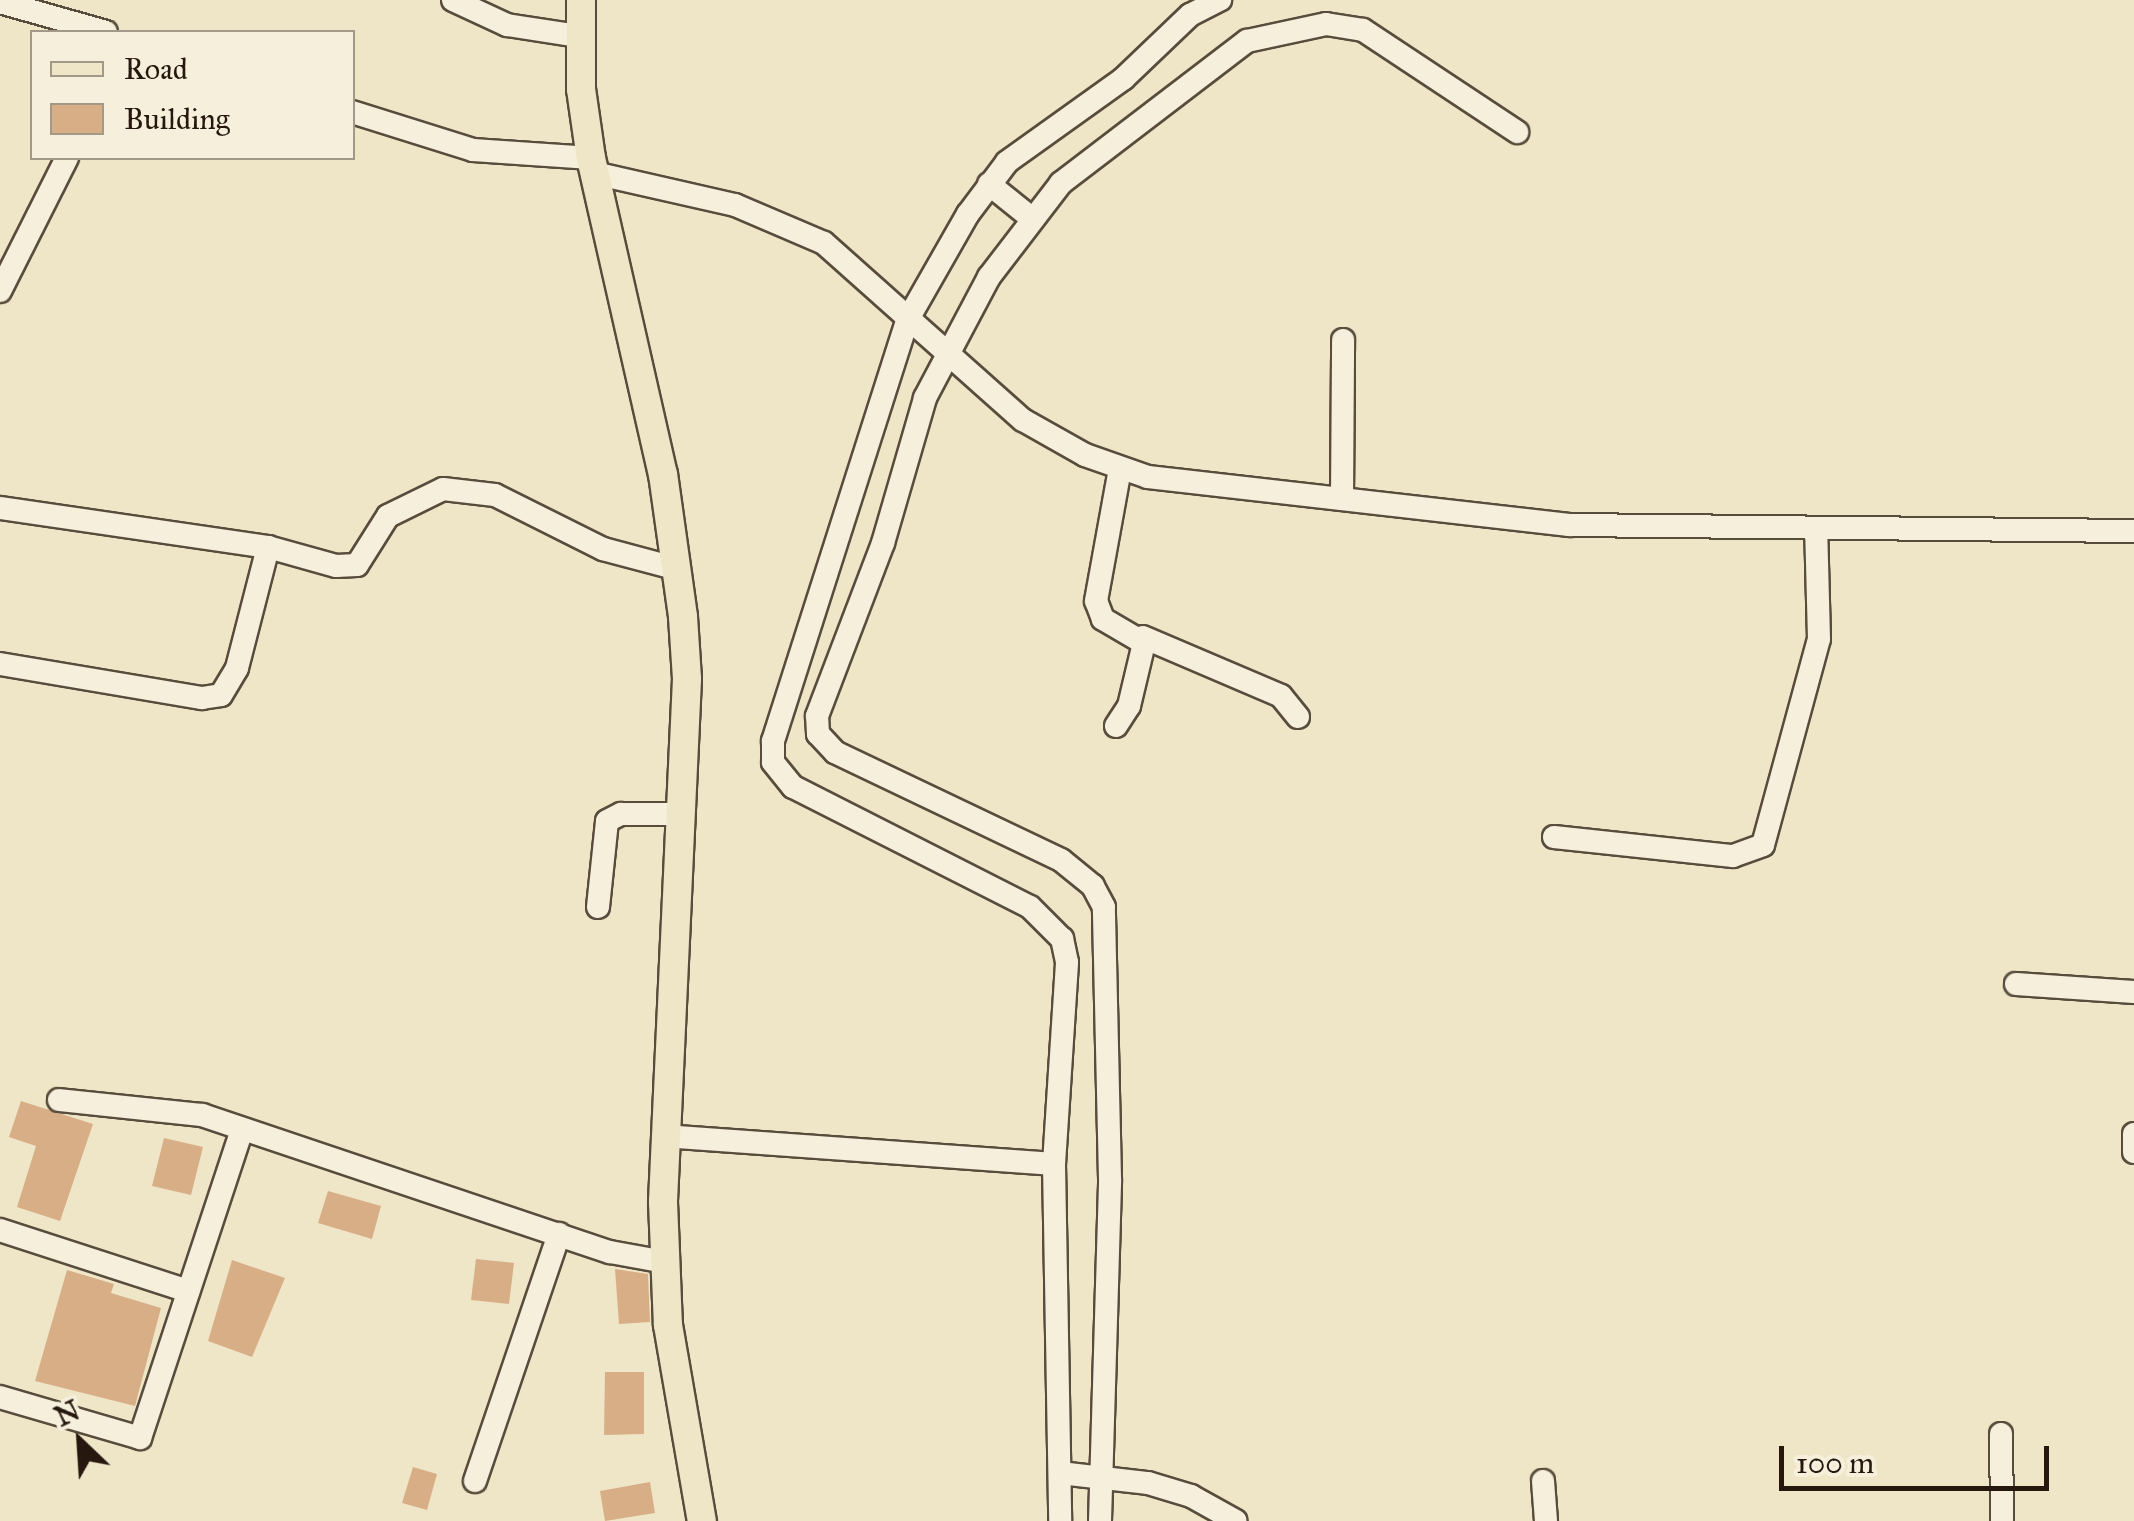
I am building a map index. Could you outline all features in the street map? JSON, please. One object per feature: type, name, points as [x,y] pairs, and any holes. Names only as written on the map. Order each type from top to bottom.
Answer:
[{"type":"main road","points":[[580,0],[579,36],[592,165],[678,569],[687,679],[664,1136],[665,1262],[668,1325],[702,1521]]},
{"type":"street","points":[[452,0],[507,25],[579,36]]},
{"type":"street","points":[[1060,1521],[1064,1473],[1054,1164],[1067,962],[1062,940],[1030,907],[793,788],[773,762],[783,698],[911,321],[993,188],[1030,142],[1137,67],[1177,25],[1220,0]]},
{"type":"street","points":[[0,2],[99,30]]},
{"type":"street","points":[[1100,1521],[1098,1478],[1110,1179],[1104,907],[1093,886],[1061,860],[835,752],[816,724],[883,543],[926,398],[1027,214],[1060,183],[1248,41],[1326,24],[1363,30],[1517,132]]},
{"type":"street","points":[[355,113],[473,150],[592,165],[780,220],[850,262],[1023,420],[1120,469],[1569,525],[2134,530]]},
{"type":"street","points":[[0,292],[66,160]]},
{"type":"street","points":[[993,188],[1027,214]]},
{"type":"street","points":[[1342,499],[1343,340]]},
{"type":"street","points":[[1120,469],[1096,601],[1103,619],[1280,696],[1298,718]]},
{"type":"street","points":[[0,508],[268,547],[349,568],[364,558],[379,527],[404,504],[463,488],[494,495],[602,549],[678,569]]},
{"type":"street","points":[[1554,837],[1733,856],[1763,844],[1819,638],[1816,528]]},
{"type":"street","points":[[0,664],[202,698],[221,694],[238,668],[268,547]]},
{"type":"street","points":[[1116,726],[1128,706],[1143,637]]},
{"type":"street","points":[[598,906],[606,821],[621,814],[682,814]]},
{"type":"street","points":[[2016,984],[2134,992]]},
{"type":"street","points":[[59,1100],[182,1110],[559,1234],[665,1262]]},
{"type":"street","points":[[0,1397],[140,1438],[242,1130]]},
{"type":"street","points":[[2134,1134],[2134,1152]]},
{"type":"street","points":[[664,1136],[1054,1164]]},
{"type":"street","points":[[0,1230],[188,1291]]},
{"type":"street","points":[[475,1481],[559,1234]]},
{"type":"street","points":[[2001,1434],[2002,1521]]},
{"type":"street","points":[[1064,1473],[1179,1491],[1236,1521]]},
{"type":"street","points":[[1543,1481],[1546,1521]]},
{"type":"building","points":[[21,1101],[93,1124],[60,1221],[17,1207],[36,1146],[9,1137]]},
{"type":"building","points":[[164,1138],[203,1147],[191,1195],[152,1186]]},
{"type":"building","points":[[328,1191],[381,1206],[372,1239],[318,1223]]},
{"type":"building","points":[[476,1259],[514,1263],[509,1304],[471,1300]]},
{"type":"building","points":[[232,1260],[285,1278],[252,1357],[208,1341]]},
{"type":"building","points":[[615,1269],[648,1274],[650,1322],[619,1324]]},
{"type":"building","points":[[67,1270],[114,1284],[111,1293],[161,1308],[135,1406],[35,1381]]},
{"type":"building","points":[[605,1372],[644,1372],[644,1434],[604,1435]]},
{"type":"building","points":[[413,1467],[437,1474],[427,1510],[402,1503]]},
{"type":"building","points":[[650,1482],[655,1513],[605,1521],[600,1491]]}]
